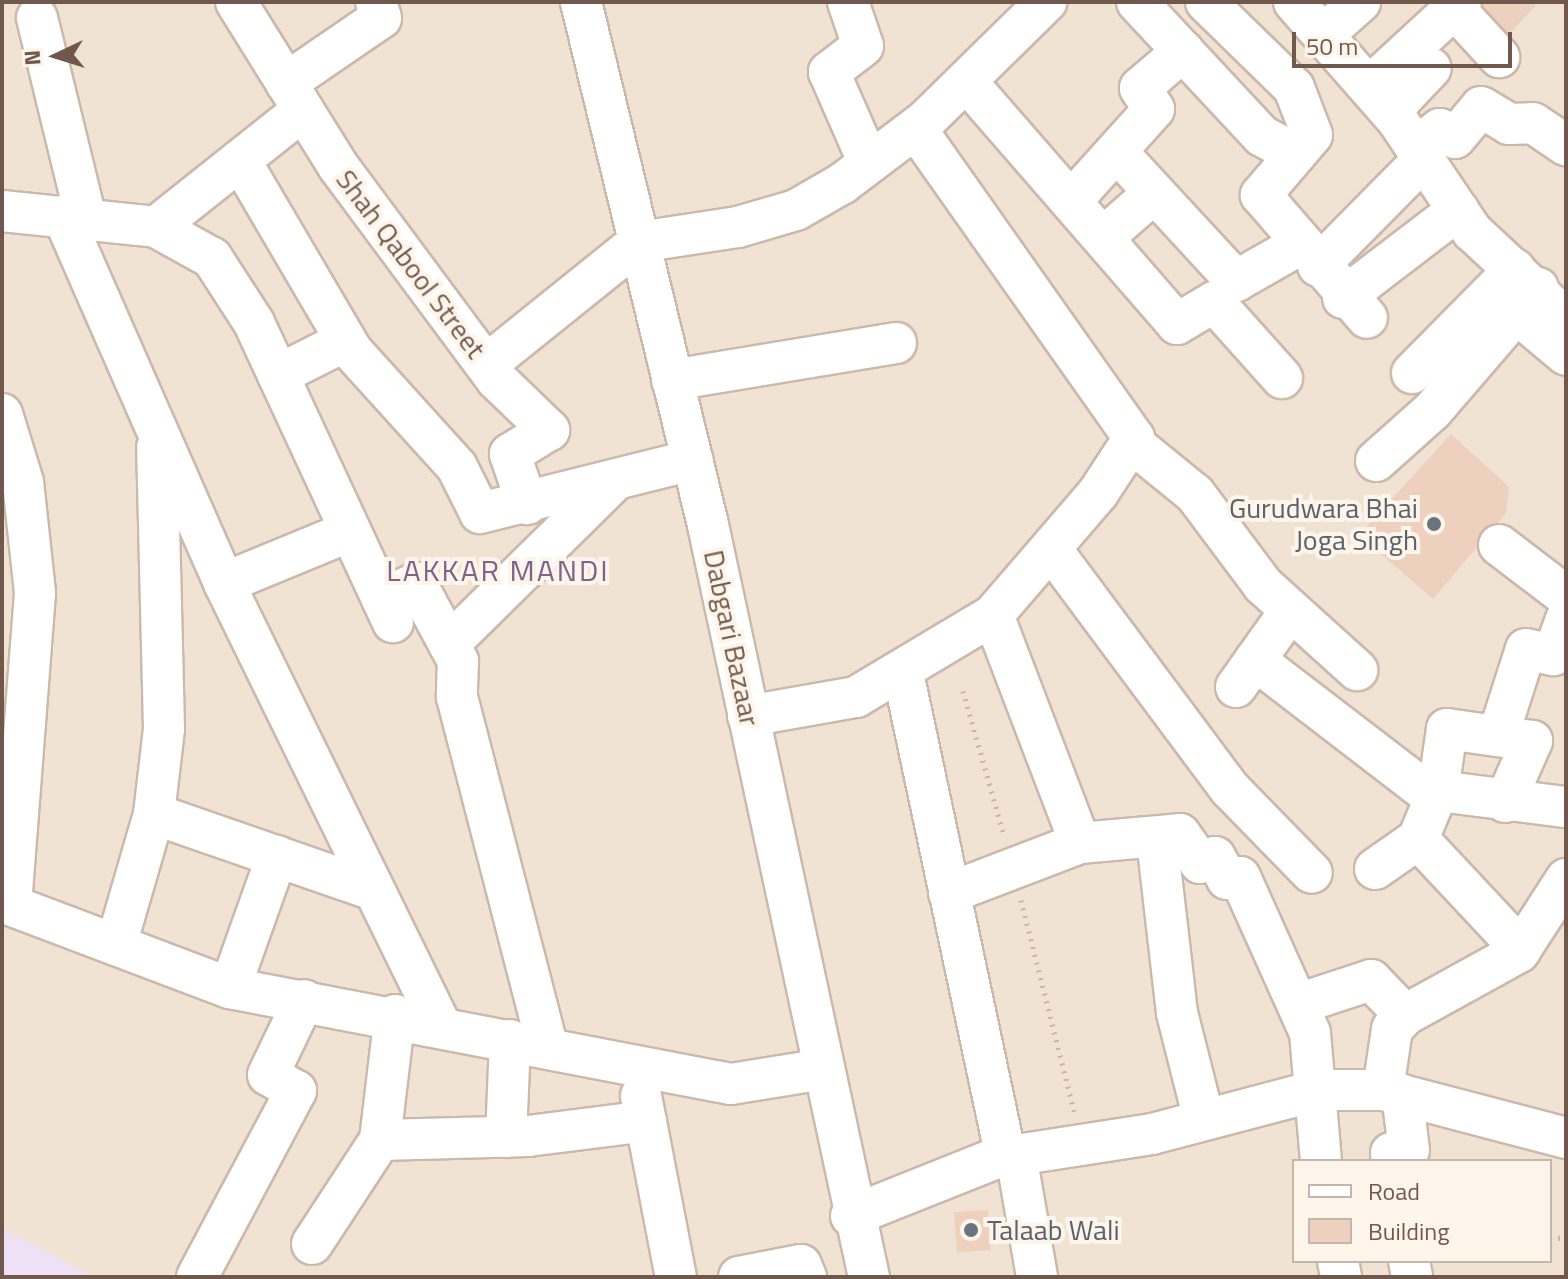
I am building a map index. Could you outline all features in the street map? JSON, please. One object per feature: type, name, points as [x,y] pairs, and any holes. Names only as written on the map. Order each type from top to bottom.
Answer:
[{"type":"street","name":"Shah Qabool Street","points":[[236,2],[295,97],[486,365],[549,430],[510,454],[527,504]]},
{"type":"street","points":[[156,227],[240,160],[295,97],[381,18],[376,2]]},
{"type":"street","name":"Dabgari Bazaar","points":[[581,2],[692,460],[824,1069],[851,1216],[869,1277]]},
{"type":"street","points":[[848,2],[863,46],[829,72],[869,163]]},
{"type":"street","points":[[486,365],[639,242],[738,227],[796,210],[869,163],[916,129],[1046,2]]},
{"type":"street","points":[[1137,2],[1262,136],[1296,154]]},
{"type":"street","points":[[1206,2],[1294,88],[1312,135],[1261,195],[1355,308],[1458,210]]},
{"type":"street","points":[[1253,47],[1295,2],[1379,99],[1458,210],[1523,290],[1566,355]]},
{"type":"street","points":[[1323,35],[1360,2]]},
{"type":"street","points":[[1379,99],[1457,5],[1499,57]]},
{"type":"street","points":[[37,18],[74,218],[157,431],[224,583],[440,1023]]},
{"type":"street","points":[[1073,199],[1154,109],[1140,88],[1183,51]]},
{"type":"street","points":[[1379,99],[1431,68]]},
{"type":"street","points":[[966,81],[1106,235],[1177,324],[1214,302],[1282,378]]},
{"type":"street","points":[[1117,152],[1236,281],[1309,255],[1420,153],[1440,129],[1455,138],[1481,107],[1509,124],[1533,123],[1566,145]]},
{"type":"street","points":[[916,129],[1131,442],[1195,494],[1290,611],[1357,670]]},
{"type":"street","points":[[240,160],[345,341],[457,467],[480,513],[527,504],[692,460]]},
{"type":"street","points":[[1106,235],[1154,193]]},
{"type":"street","points":[[2,211],[156,227],[212,258],[278,375],[387,610],[416,583],[449,644],[548,1048]]},
{"type":"street","points":[[1523,290],[1566,319]]},
{"type":"street","points":[[1412,373],[1523,290]]},
{"type":"street","points":[[1376,461],[1433,410],[1523,290]]},
{"type":"street","points":[[278,375],[345,341]]},
{"type":"street","points":[[672,380],[896,343]]},
{"type":"street","points":[[2,414],[23,482],[35,593],[6,904],[230,988],[440,1023],[731,1084],[824,1069]]},
{"type":"street","points":[[116,945],[154,814],[164,729],[157,431]]},
{"type":"street","points":[[748,716],[856,697],[903,673],[993,615],[1047,554],[1131,442]]},
{"type":"street","points":[[449,644],[612,482]]},
{"type":"street","points":[[224,583],[350,531]]},
{"type":"street","points":[[1499,545],[1566,596]]},
{"type":"street","points":[[1047,554],[1230,789],[1312,873]]},
{"type":"street","points":[[1290,611],[1245,674],[1423,789],[1505,802],[1566,807]]},
{"type":"street","points":[[993,615],[1080,843]]},
{"type":"street","points":[[1498,736],[1526,649],[1553,655],[1566,619]]},
{"type":"street","points":[[903,673],[949,893],[1037,1277]]},
{"type":"street","points":[[1375,869],[1418,839],[1438,791],[1447,729],[1532,741],[1505,802]]},
{"type":"street","points":[[154,814],[373,890]]},
{"type":"street","points":[[949,893],[1080,843],[1157,840],[1180,834],[1200,863],[1215,857],[1227,879],[1240,877],[1298,1004],[1318,1090],[1321,1159]]},
{"type":"street","points":[[1418,839],[1521,949]]},
{"type":"street","points":[[1157,840],[1177,1013],[1204,1120]]},
{"type":"street","points":[[230,988],[277,856]]},
{"type":"street","points":[[1392,1159],[1391,1153],[1409,1150],[1392,1092],[1392,1029],[1405,1015],[1521,949],[1566,879]]},
{"type":"street","points":[[1298,1004],[1371,980],[1405,1015]]},
{"type":"street","points":[[197,1277],[296,1091],[268,1075],[304,1000]]},
{"type":"street","points":[[312,1244],[380,1140],[395,1015]]},
{"type":"street","points":[[506,1137],[510,1040]]},
{"type":"street","points":[[635,1065],[676,1277]]},
{"type":"street","points":[[851,1216],[1011,1156],[1204,1120],[1318,1090],[1392,1092],[1566,1138]]},
{"type":"street","points":[[380,1140],[506,1137],[646,1121]]},
{"type":"street","points":[[739,1277],[801,1265],[806,1277]]},
{"type":"path","points":[[963,691],[1014,868],[1083,1145]]},
{"type":"shaded area","points":[[2,2],[1566,2],[1566,1277],[2,1277]]},
{"type":"shaded area","points":[[2,1228],[5,1230],[94,1277],[2,1277]]},
{"type":"building","points":[[1475,2],[1539,2],[1500,44]]},
{"type":"building","name":"Gurudwara Bhai Joga Singh","points":[[1451,434],[1509,487],[1506,513],[1433,599],[1359,535]]},
{"type":"building","points":[[988,1210],[991,1250],[957,1252],[954,1212]]},
{"type":"place","name":"Gurudwara Bhai Joga Singh","points":[[1434,524]]},
{"type":"place","name":"Talaab Wali","points":[[971,1230]]},
{"type":"district","name":"LAKKAR MANDI","points":[[498,570]]}]
